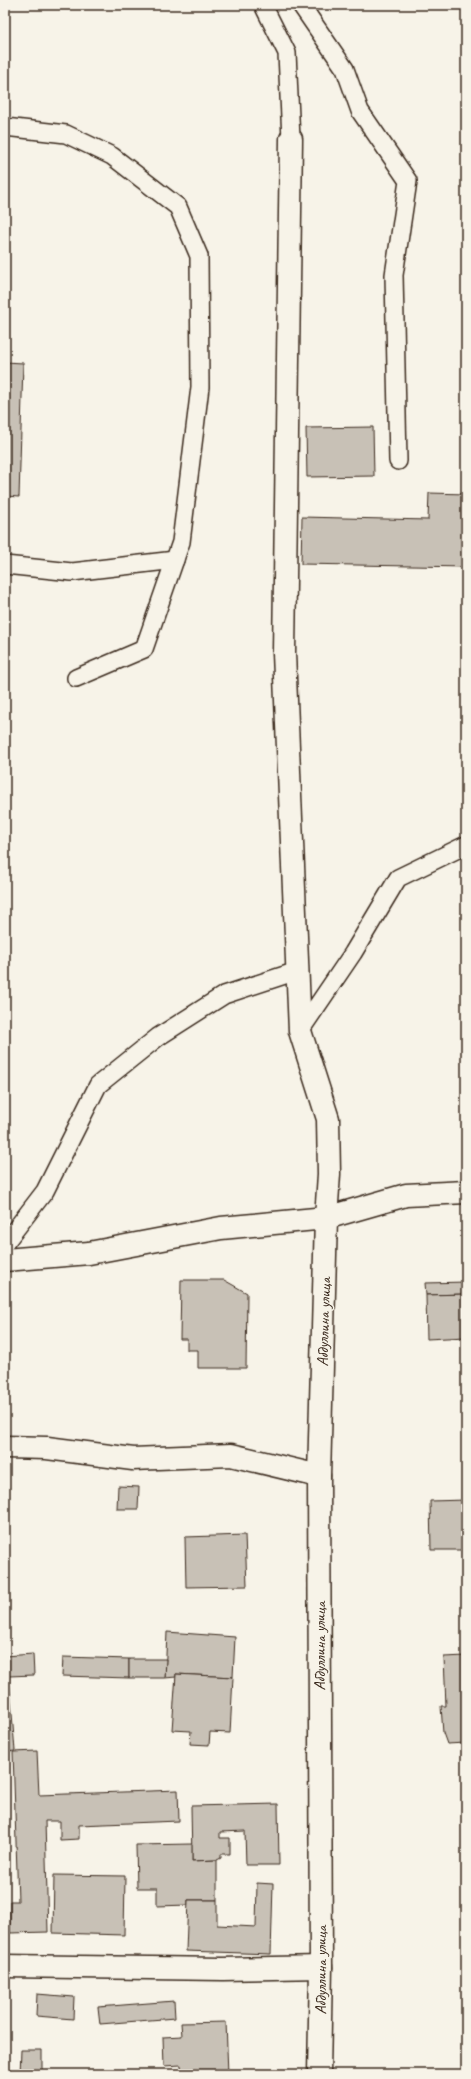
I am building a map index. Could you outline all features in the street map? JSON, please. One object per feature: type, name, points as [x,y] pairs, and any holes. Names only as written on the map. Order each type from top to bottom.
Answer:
[{"type":"street","name":"Абдуллина улица","points":[[291,139],[284,653],[300,1031],[328,1119],[329,1174],[326,1218],[319,1476],[321,1967],[319,2074]]},
{"type":"street","points":[[5,1260],[89,1253],[221,1228],[326,1218],[406,1195],[466,1192]]},
{"type":"street","points":[[5,1447],[47,1448],[133,1459],[231,1455],[319,1476]]},
{"type":"street","points":[[5,1966],[223,1969],[321,1967]]},
{"type":"lane","points":[[262,5],[287,53],[291,139]]},
{"type":"lane","points":[[301,5],[345,69],[360,111],[408,181],[394,275],[398,461]]},
{"type":"lane","points":[[5,127],[66,134],[112,156],[178,207],[199,256],[200,387],[181,542],[144,649],[76,678]]},
{"type":"lane","points":[[5,565],[72,572],[175,560]]},
{"type":"lane","points":[[300,1031],[353,953],[398,878],[466,845]]},
{"type":"lane","points":[[5,1243],[45,1191],[98,1085],[158,1037],[224,995],[297,971]]},
{"type":"building","points":[[5,362],[23,363],[19,497],[5,496]]},
{"type":"building","points":[[373,427],[374,476],[307,477],[306,428]]},
{"type":"building","points":[[429,493],[466,494],[466,567],[301,564],[302,517],[428,520]]},
{"type":"building","points":[[181,1280],[224,1280],[247,1293],[246,1368],[198,1368],[198,1350],[187,1350],[187,1339],[180,1339]]},
{"type":"building","points":[[466,1282],[466,1294],[426,1295],[425,1283]]},
{"type":"building","points":[[466,1294],[466,1337],[427,1339],[426,1295]]},
{"type":"building","points":[[118,1486],[139,1487],[138,1509],[117,1509]]},
{"type":"building","points":[[5,1487],[8,1487],[9,1502],[5,1502]]},
{"type":"building","points":[[466,1500],[466,1550],[431,1550],[430,1501]]},
{"type":"building","points":[[245,1535],[247,1586],[186,1587],[185,1537]]},
{"type":"building","points":[[167,1632],[235,1637],[233,1677],[176,1674],[176,1677],[165,1678]]},
{"type":"building","points":[[33,1654],[34,1675],[9,1676],[15,1751],[5,1752],[5,1656]]},
{"type":"building","points":[[466,1656],[466,1743],[447,1744],[443,1733],[441,1706],[446,1706],[444,1657]]},
{"type":"building","points":[[63,1657],[129,1659],[129,1678],[62,1676]]},
{"type":"building","points":[[129,1659],[166,1659],[165,1678],[129,1678]]},
{"type":"building","points":[[176,1674],[233,1677],[230,1733],[210,1732],[209,1745],[190,1744],[191,1731],[172,1730]]},
{"type":"building","points":[[37,1751],[39,1795],[178,1790],[179,1821],[79,1825],[79,1839],[60,1840],[60,1821],[45,1821],[48,1932],[10,1933],[10,1901],[18,1901],[13,1752]]},
{"type":"building","points":[[278,1804],[279,1865],[246,1865],[245,1831],[220,1832],[220,1838],[230,1838],[230,1854],[221,1854],[221,1858],[217,1860],[192,1861],[191,1806]]},
{"type":"building","points":[[192,1844],[192,1861],[217,1860],[217,1900],[188,1900],[188,1905],[157,1906],[157,1888],[137,1888],[136,1845]]},
{"type":"building","points":[[54,1875],[125,1876],[124,1935],[53,1933]]},
{"type":"building","points":[[257,1883],[273,1884],[271,1954],[186,1951],[188,1900],[217,1900],[217,1925],[256,1927]]},
{"type":"building","points":[[37,1994],[74,1997],[73,2019],[36,2016]]},
{"type":"building","points":[[174,2001],[175,2018],[100,2024],[98,2007]]},
{"type":"building","points":[[226,2022],[228,2074],[182,2074],[181,2065],[164,2066],[163,2037],[182,2036],[181,2023]]},
{"type":"building","points":[[21,2050],[42,2050],[42,2074],[20,2074]]}]
